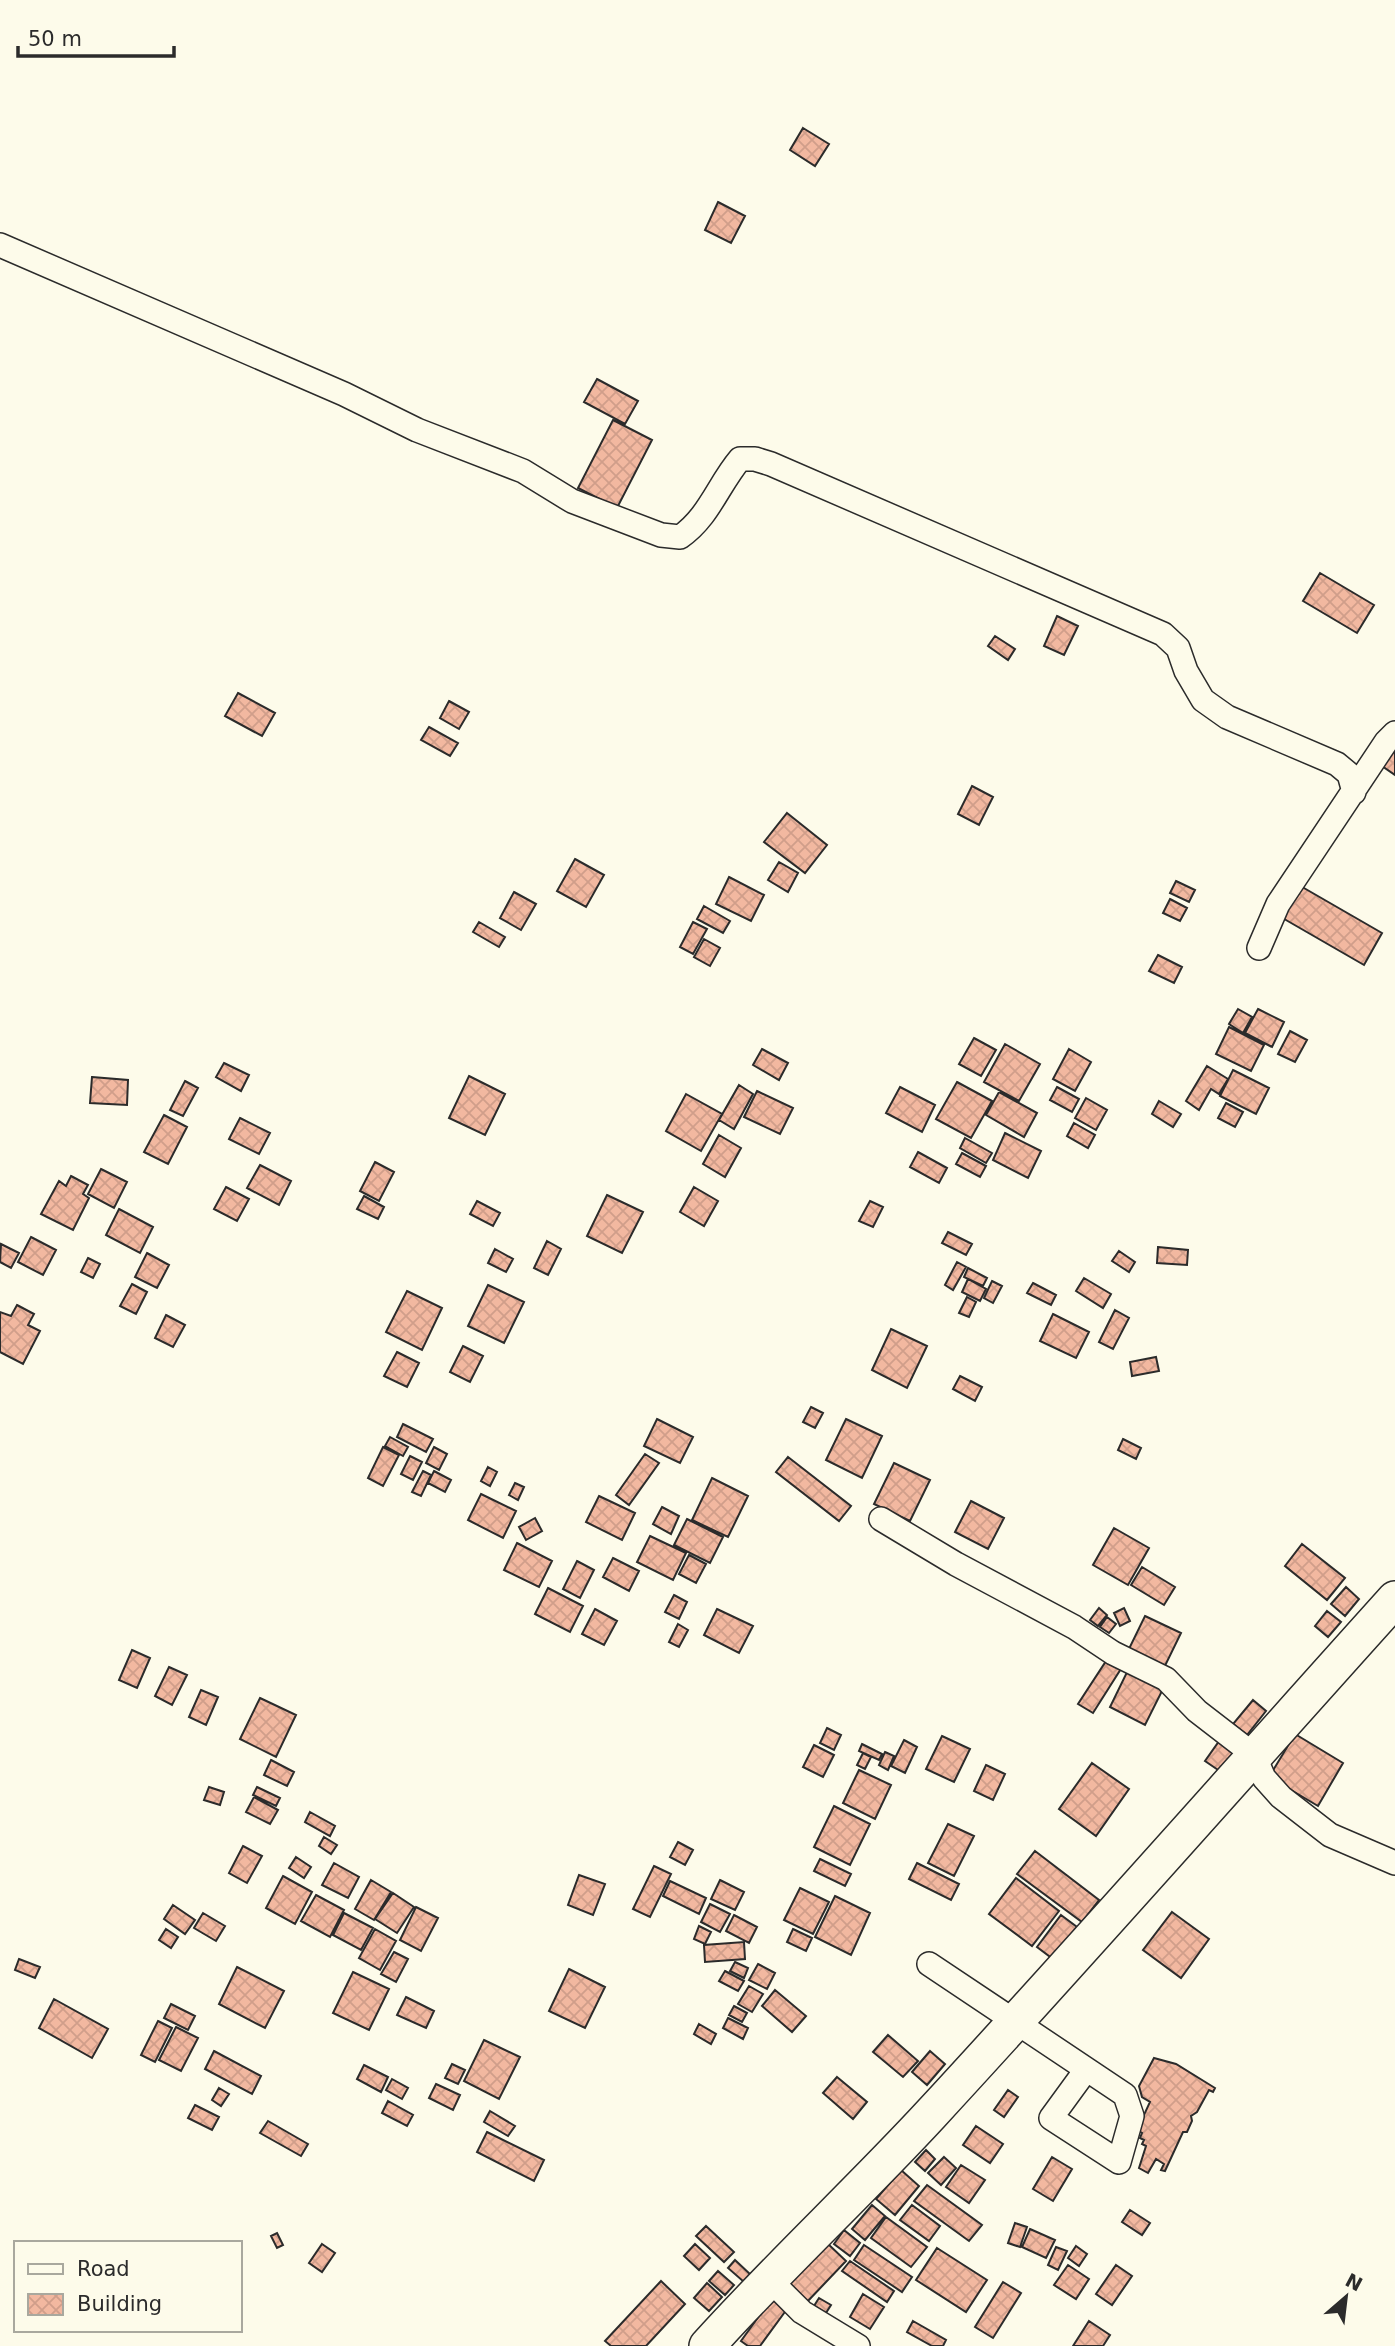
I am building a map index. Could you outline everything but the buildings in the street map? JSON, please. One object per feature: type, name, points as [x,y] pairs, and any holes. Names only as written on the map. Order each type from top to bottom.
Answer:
[{"type":"highway","points":[[707,2346],[768,2278],[902,2145],[1014,2024],[1395,1599]]},
{"type":"street","points":[[0,245],[344,394],[418,430],[523,471],[572,501],[661,535],[680,537],[703,518],[727,474],[740,459],[755,459],[771,464],[1163,634],[1178,648],[1186,671],[1203,700],[1227,718],[1337,764],[1349,774],[1354,792]]},
{"type":"street","points":[[1259,948],[1278,904],[1395,733]]},
{"type":"street","points":[[881,1519],[1113,1653],[1166,1679],[1197,1711],[1254,1755],[1264,1778],[1281,1797],[1330,1835],[1395,1863]]},
{"type":"street","points":[[929,1964],[1014,2024],[1086,2070]]},
{"type":"street","points":[[768,2278],[802,2312],[858,2346]]}]
